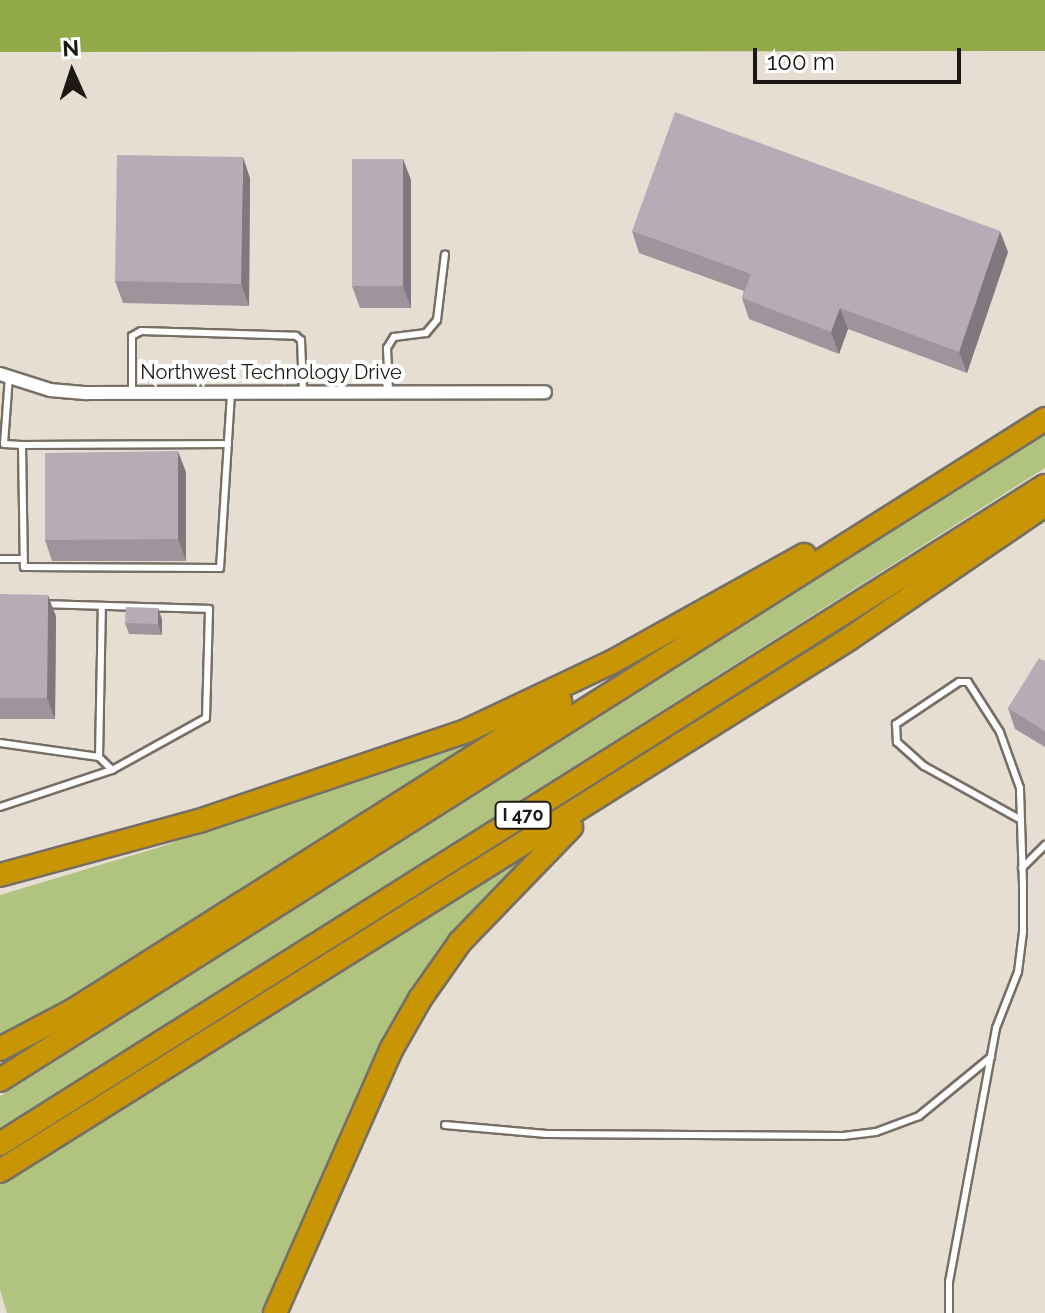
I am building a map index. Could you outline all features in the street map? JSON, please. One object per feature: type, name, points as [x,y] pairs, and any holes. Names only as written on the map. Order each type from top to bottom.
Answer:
[{"type":"highway","points":[[0,875],[199,821],[406,753],[529,704],[690,620],[1038,423]]},
{"type":"highway","name":"I 470","points":[[0,1080],[1038,423]]},
{"type":"highway","name":"I 470","points":[[0,1144],[1045,486]]},
{"type":"highway","points":[[0,1171],[849,639],[1045,505]]},
{"type":"highway","points":[[0,1049],[72,1011],[690,620]]},
{"type":"highway","points":[[275,1313],[391,1050],[420,999],[460,942],[512,882],[627,779]]},
{"type":"street","name":"Northwest Technology Drive","points":[[4,375],[50,390],[132,393],[545,392]]},
{"type":"lane","points":[[389,391],[387,348],[394,337],[426,333],[437,320],[445,254]]},
{"type":"lane","points":[[132,393],[132,336],[141,331],[296,336],[301,340],[303,391]]},
{"type":"lane","points":[[4,375],[2,444],[228,444]]},
{"type":"lane","points":[[22,445],[24,567],[220,568],[231,392]]},
{"type":"lane","points":[[0,559],[23,559]]},
{"type":"lane","points":[[0,807],[112,770],[206,718],[209,609],[39,604]]},
{"type":"lane","points":[[99,757],[102,606]]},
{"type":"lane","points":[[949,1313],[949,1282],[991,1057],[1018,972],[1021,820],[1015,769],[1000,732],[968,682],[959,682],[896,724],[897,742],[924,766],[1021,820]]},
{"type":"lane","points":[[0,743],[99,757],[112,770]]},
{"type":"lane","points":[[1022,868],[1045,845]]},
{"type":"lane","points":[[445,1125],[547,1134],[843,1136],[876,1132],[919,1116],[991,1057]]},
{"type":"green space","points":[[0,0],[1045,0],[1045,51],[0,52]]},
{"type":"green space","points":[[1045,435],[1045,468],[0,1130],[0,1096]]},
{"type":"green space","points":[[493,728],[381,802],[0,1041],[0,895],[160,847]]},
{"type":"green space","points":[[538,844],[463,924],[393,1027],[364,1079],[306,1221],[261,1313],[7,1313],[0,1290],[0,1183]]},
{"type":"building","points":[[675,112],[1000,231],[959,352],[840,308],[831,332],[742,298],[751,274],[632,231]]},
{"type":"building","points":[[117,155],[243,157],[241,284],[115,281]]},
{"type":"building","points":[[352,159],[403,159],[403,286],[352,286]]},
{"type":"building","points":[[178,451],[178,539],[45,540],[45,453]]},
{"type":"building","points":[[0,594],[48,595],[47,698],[0,698]]},
{"type":"building","points":[[126,607],[158,608],[158,624],[125,623]]},
{"type":"building","points":[[1039,658],[1045,660],[1045,731],[1008,708]]}]
